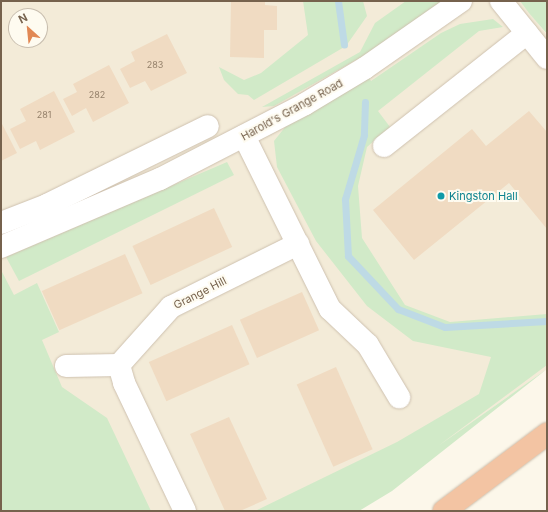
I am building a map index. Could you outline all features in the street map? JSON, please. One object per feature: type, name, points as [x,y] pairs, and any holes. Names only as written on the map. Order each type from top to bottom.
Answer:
[{"type":"highway","points":[[444,511],[547,434]]},
{"type":"street","name":"Harold's Grange Road","points":[[1,247],[111,202],[244,136],[352,76],[462,1]]},
{"type":"street","points":[[501,1],[547,58]]},
{"type":"street","points":[[384,146],[527,33]]},
{"type":"street","points":[[1,223],[101,179],[208,126]]},
{"type":"street","points":[[244,136],[330,309],[368,345],[399,397]]},
{"type":"street","points":[[101,179],[111,202]]},
{"type":"street","name":"Grange Hill","points":[[119,365],[171,307],[298,244]]},
{"type":"street","points":[[66,366],[119,365],[124,384],[185,511]]},
{"type":"shaded area","points":[[1,1],[521,1],[547,35],[547,369],[379,488],[340,511],[1,511]]},
{"type":"green space","points":[[303,1],[363,1],[367,16],[346,46],[254,100],[248,95],[238,94],[224,80],[219,67],[244,80],[261,73],[308,35]]},
{"type":"green space","points":[[406,1],[442,1],[363,56],[274,106],[262,107],[360,52],[375,23]]},
{"type":"green space","points":[[520,1],[547,1],[547,34],[529,13]]},
{"type":"green space","points":[[493,19],[503,27],[479,31],[378,111],[390,127],[367,147],[358,186],[362,238],[405,305],[450,322],[547,314],[547,365],[438,446],[547,369],[392,491],[359,511],[255,511],[397,442],[479,394],[491,357],[413,341],[367,306],[316,241],[277,167],[274,141],[286,126],[369,78],[371,81],[441,33],[460,24]]},
{"type":"green space","points":[[227,162],[234,175],[19,281],[6,257]]},
{"type":"green space","points":[[1,270],[14,295],[37,283],[59,332],[42,340],[62,387],[107,418],[151,511],[1,511]]},
{"type":"building","points":[[231,1],[265,1],[265,5],[277,6],[277,30],[264,30],[264,58],[230,57]]},
{"type":"building","points":[[167,34],[187,73],[151,91],[145,81],[130,88],[120,69],[135,61],[131,52]]},
{"type":"building","points":[[109,65],[129,103],[93,122],[86,108],[72,116],[63,99],[77,92],[73,84]]},
{"type":"building","points":[[54,91],[75,132],[40,150],[36,141],[20,149],[10,129],[26,121],[20,109]]},
{"type":"building","name":"Kingston Hall","points":[[529,111],[547,132],[547,229],[509,183],[414,260],[373,210],[472,129],[486,146]]},
{"type":"building","points":[[1,122],[17,153],[1,161]]},
{"type":"building","points":[[214,208],[232,247],[151,285],[132,246]]},
{"type":"building","points":[[125,254],[142,293],[59,330],[42,291]]},
{"type":"building","points":[[302,292],[319,330],[257,358],[240,320]]},
{"type":"building","points":[[232,325],[249,364],[166,401],[149,362]]},
{"type":"building","points":[[336,367],[373,449],[333,467],[297,384]]},
{"type":"building","points":[[229,417],[267,499],[240,511],[225,511],[190,434]]},
{"type":"waterway","points":[[338,1],[344,45]]},
{"type":"waterway","points":[[365,102],[364,135],[345,199],[348,256],[398,309],[445,327],[547,321]]},
{"type":"place","name":"Kingston Hall","points":[[441,196]]}]
